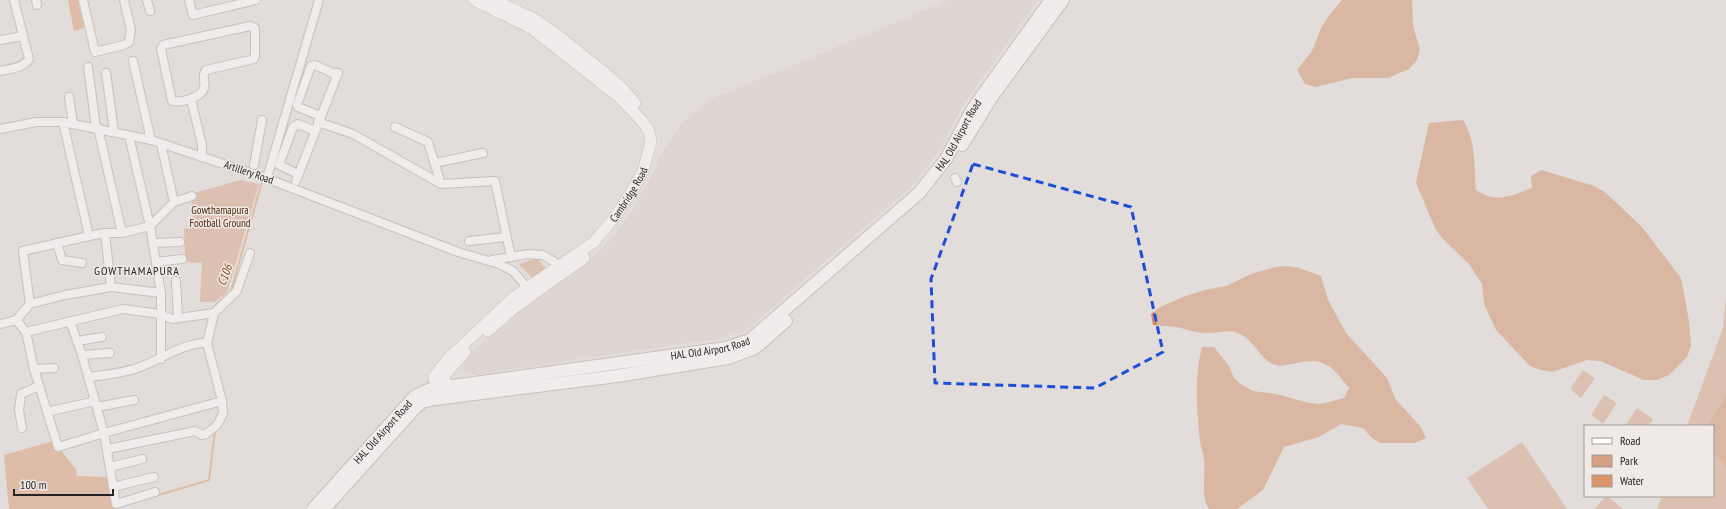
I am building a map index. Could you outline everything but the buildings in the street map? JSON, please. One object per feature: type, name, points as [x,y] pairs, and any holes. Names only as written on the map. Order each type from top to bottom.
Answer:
[{"type":"main road","name":"HAL Old Airport Road","points":[[922,196],[946,159],[972,110],[1051,0]]},
{"type":"main road","name":"HAL Old Airport Road","points":[[313,509],[415,396],[443,392],[609,377],[721,360],[755,348],[944,175],[991,98],[1063,0]]},
{"type":"main road","name":"HAL Old Airport Road","points":[[324,509],[414,409],[422,402],[443,392]]},
{"type":"street","points":[[0,71],[23,65],[29,60],[14,0]]},
{"type":"street","points":[[84,0],[95,52],[124,45],[129,42],[131,30],[124,0]]},
{"type":"street","points":[[148,0],[150,11]]},
{"type":"street","points":[[189,0],[193,15],[228,3],[256,0]]},
{"type":"street","points":[[267,178],[319,0]]},
{"type":"street","name":"Cambridge Road","points":[[443,392],[434,377],[448,359],[530,291],[594,242],[614,218],[643,171],[649,154],[651,135],[642,120],[620,97],[531,28],[474,0]]},
{"type":"street","name":"Cambridge Road","points":[[494,0],[536,20],[600,69],[624,90],[655,126],[657,131],[657,147],[653,165],[630,207],[608,235],[594,249],[563,267]]},
{"type":"street","points":[[253,26],[255,28],[254,59],[204,71],[204,89],[200,94],[191,99],[175,102],[171,99],[161,47],[243,27],[253,26]]},
{"type":"street","points":[[0,40],[23,36]]},
{"type":"street","points":[[133,61],[151,140]]},
{"type":"street","points":[[315,131],[298,124],[292,127],[279,165],[297,178],[315,131],[319,119],[337,74],[315,65],[310,66],[297,105],[298,107],[319,119],[353,134],[441,184],[495,181],[510,257]]},
{"type":"street","points":[[88,67],[97,128],[122,233]]},
{"type":"street","points":[[106,73],[114,132]]},
{"type":"street","points":[[69,97],[73,124]]},
{"type":"street","points":[[191,99],[202,145],[200,156]]},
{"type":"street","points":[[254,165],[262,120]]},
{"type":"street","name":"Artillery Road","points":[[0,129],[36,122],[63,122],[151,140],[267,178],[458,252],[499,264],[513,271],[530,291]]},
{"type":"street","points":[[63,122],[89,236]]},
{"type":"street","points":[[395,127],[428,142],[441,184]]},
{"type":"street","points":[[129,136],[150,226],[161,293],[161,359]]},
{"type":"street","points":[[161,144],[174,202]]},
{"type":"street","points":[[435,163],[484,153]]},
{"type":"street","points":[[30,304],[23,251],[89,236],[105,233],[122,233],[150,226],[174,202],[192,196]]},
{"type":"street","points":[[105,233],[111,287]]},
{"type":"street","points":[[469,241],[506,237]]},
{"type":"street","points":[[153,243],[180,242]]},
{"type":"street","points":[[57,243],[62,260],[82,263]]},
{"type":"street","points":[[26,332],[123,309],[160,314],[172,319],[214,312],[237,291],[250,253]]},
{"type":"street","name":"Artillery Road","points":[[489,261],[528,254],[543,255],[563,267]]},
{"type":"street","points":[[156,262],[182,259]]},
{"type":"street","points":[[176,281],[178,318]]},
{"type":"street","points":[[0,324],[16,320],[30,304],[65,295],[111,287],[161,293]]},
{"type":"street","points":[[108,449],[195,431],[202,435],[206,434],[217,426],[223,414],[222,401],[205,343],[214,312]]},
{"type":"street","points":[[16,320],[26,332],[34,369],[58,447],[222,401]]},
{"type":"street","points":[[70,321],[82,355],[104,433],[108,449],[116,504],[155,492]]},
{"type":"street","points":[[77,341],[102,337]]},
{"type":"street","points":[[88,377],[124,372],[161,359],[193,343],[205,343]]},
{"type":"street","points":[[82,355],[110,353]]},
{"type":"street","points":[[34,369],[54,368]]},
{"type":"street","points":[[22,428],[19,410],[21,394],[39,386]]},
{"type":"street","points":[[47,412],[96,404],[134,400]]},
{"type":"street","points":[[110,467],[142,459]]},
{"type":"street","points":[[114,487],[154,477]]},
{"type":"highlighted area","points":[[973,164],[1131,207],[1163,352],[1095,388],[935,383],[931,279]]},
{"type":"shaded area","points":[[948,0],[1038,0],[963,105],[937,154],[913,185],[745,331],[722,338],[468,376],[462,370],[467,355],[517,312],[597,253],[612,238],[633,209],[657,166],[658,159],[680,126],[707,101]]},
{"type":"shaded area","points":[[1342,0],[1412,0],[1413,26],[1420,49],[1417,60],[1409,69],[1388,78],[1352,78],[1316,87],[1305,84],[1297,70],[1312,51],[1321,28],[1328,17]]},
{"type":"shaded area","points":[[1463,120],[1472,145],[1476,190],[1490,197],[1497,198],[1510,196],[1532,188],[1531,176],[1541,170],[1594,186],[1605,192],[1642,227],[1681,278],[1689,321],[1691,346],[1687,357],[1669,375],[1657,380],[1644,380],[1600,361],[1587,360],[1552,372],[1541,370],[1530,366],[1496,330],[1484,304],[1482,284],[1469,264],[1442,238],[1435,228],[1416,183],[1429,123]]},
{"type":"shaded area","points":[[1287,266],[1299,268],[1321,276],[1328,300],[1346,333],[1387,378],[1396,400],[1421,427],[1426,438],[1415,443],[1380,443],[1371,437],[1363,428],[1341,424],[1319,437],[1284,447],[1263,490],[1237,509],[1209,509],[1206,503],[1204,491],[1204,458],[1200,442],[1197,407],[1199,358],[1202,347],[1214,347],[1229,366],[1234,378],[1242,385],[1253,391],[1276,394],[1309,403],[1321,404],[1344,398],[1349,388],[1333,369],[1321,362],[1306,361],[1278,366],[1262,356],[1250,341],[1240,334],[1231,331],[1204,333],[1177,327],[1153,325],[1151,314],[1160,307],[1183,297],[1205,290],[1226,286],[1251,274],[1275,267]]},
{"type":"shaded area","points":[[1726,394],[1726,467],[1714,455],[1714,425],[1708,425]]},
{"type":"green space","name":"Gowthamapura Football Ground","points":[[240,180],[259,184],[227,293],[214,302],[200,302],[202,263],[185,262],[184,229],[193,227],[191,194]]},
{"type":"green space","points":[[537,258],[549,272],[535,281],[519,264]]},
{"type":"green space","points":[[1726,296],[1726,394],[1708,425],[1687,425],[1723,328]]},
{"type":"green space","points":[[1583,370],[1595,378],[1581,398],[1570,389]]},
{"type":"green space","points":[[1604,395],[1617,403],[1603,424],[1591,415]]},
{"type":"green space","points":[[1637,408],[1653,419],[1650,425],[1626,425]]},
{"type":"green space","points":[[1522,442],[1567,509],[1488,509],[1467,478]]},
{"type":"green space","points":[[1714,455],[1726,467],[1726,509],[1657,509],[1662,497],[1714,497]]},
{"type":"green space","points":[[1604,497],[1608,497],[1623,509],[1595,509]]},
{"type":"water","points":[[68,0],[78,0],[84,28],[74,31]]},
{"type":"water","points":[[53,441],[76,469],[77,476],[108,477],[115,509],[9,509],[4,455]]},
{"type":"waterway","name":"C106","points":[[213,310],[214,307],[231,291],[263,178]]},
{"type":"waterway","name":"C106","points":[[155,496],[209,480],[215,431]]},
{"type":"district","name":"GOWTHAMAPURA","points":[[137,271]]}]
